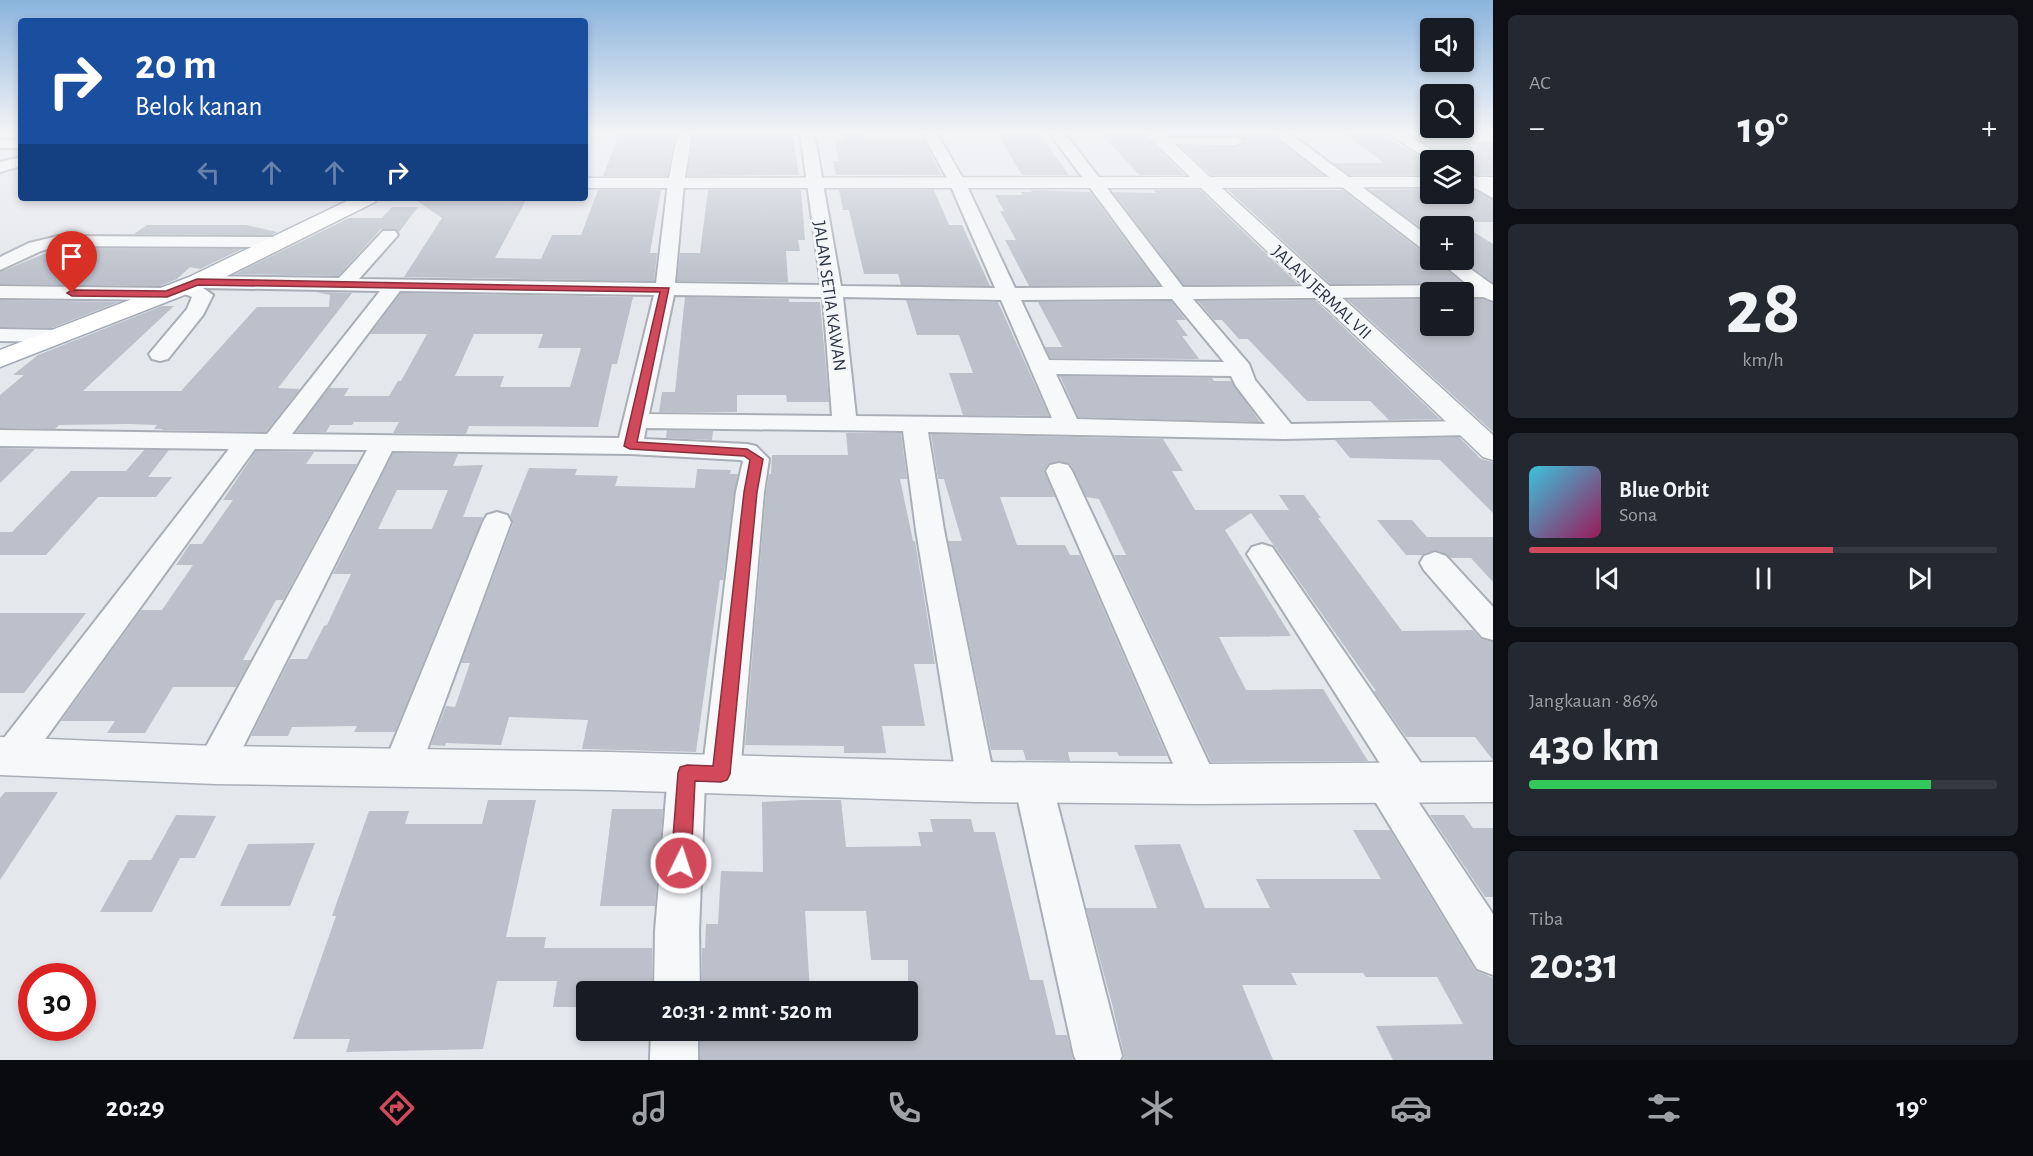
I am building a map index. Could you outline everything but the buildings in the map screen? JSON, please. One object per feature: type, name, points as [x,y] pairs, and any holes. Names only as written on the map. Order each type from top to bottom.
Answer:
[{"type":"main road","points":[[0,359],[183,288],[362,201]]},
{"type":"street","name":"JALAN JERMAL VII","points":[[1205,181],[1493,451]]},
{"type":"street","points":[[1476,181],[1493,193]]},
{"type":"street","points":[[957,182],[1068,426]]},
{"type":"street","points":[[1094,182],[1177,292],[1242,369],[1244,381],[1284,432]]},
{"type":"street","points":[[588,183],[1420,182]]},
{"type":"street","points":[[633,433],[665,290],[676,183]]},
{"type":"street","points":[[1348,183],[1420,239]]},
{"type":"street","name":"JALAN SETIA KAWAN","points":[[814,184],[832,291],[845,423]]},
{"type":"street","points":[[343,285],[389,235]]},
{"type":"street","points":[[0,264],[35,247],[58,241],[279,242]]},
{"type":"street","points":[[1461,270],[1491,292]]},
{"type":"street","points":[[6,756],[261,441],[394,285]]},
{"type":"street","points":[[0,292],[394,285],[1009,294],[1491,292]]},
{"type":"street","points":[[160,354],[196,311],[203,295],[183,288]]},
{"type":"street","points":[[0,335],[58,336]]},
{"type":"street","points":[[1043,368],[1242,369]]},
{"type":"street","points":[[0,438],[384,442],[845,423],[1284,432],[1468,428]]},
{"type":"street","points":[[914,424],[930,530],[976,782]]},
{"type":"street","points":[[633,433],[747,452],[756,459],[677,931],[676,981]]},
{"type":"street","points":[[215,765],[384,442]]},
{"type":"street","points":[[1059,471],[1200,784]]},
{"type":"street","points":[[401,769],[497,522]]},
{"type":"street","points":[[1262,555],[1397,781],[1493,953]]},
{"type":"street","points":[[1435,563],[1493,628]]},
{"type":"street","points":[[6,756],[215,765],[704,773],[976,782],[1200,784],[1397,781],[1493,783]]},
{"type":"street","points":[[1033,783],[1098,1056]]},
{"type":"street","points":[[674,1060],[675,1041]]},
{"type":"route","points":[[72,293],[167,294],[197,282],[665,290],[630,446],[747,452],[756,459],[750,492],[721,774],[687,773],[681,863]]}]
